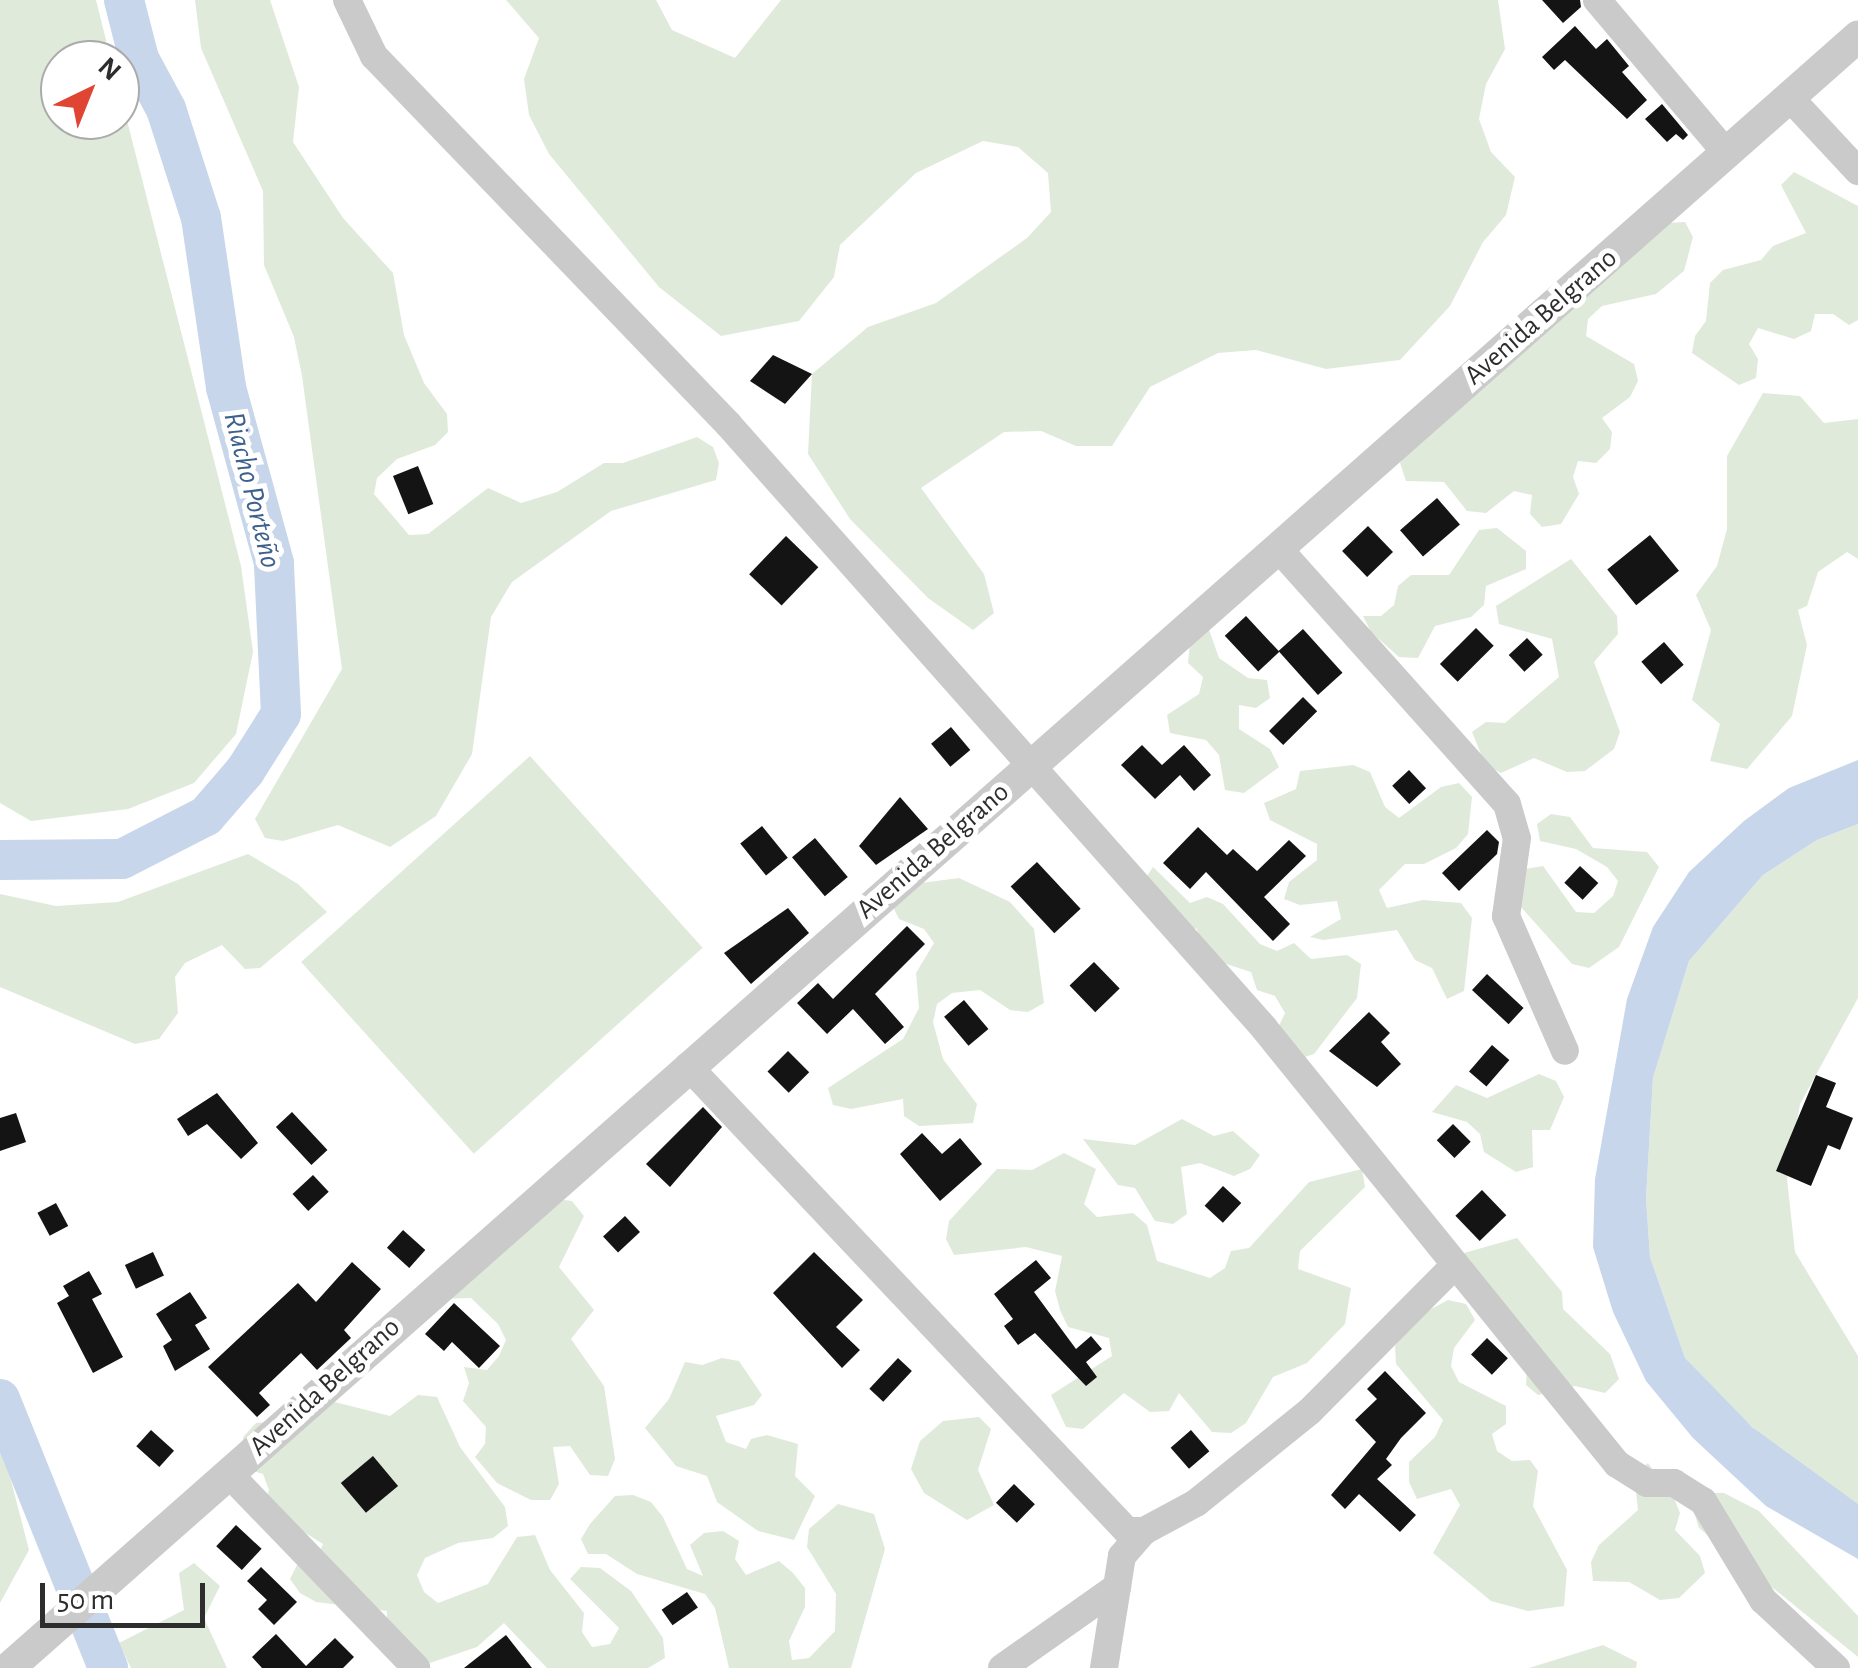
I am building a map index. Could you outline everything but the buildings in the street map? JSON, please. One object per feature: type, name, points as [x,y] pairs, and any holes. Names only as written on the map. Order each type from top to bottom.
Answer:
[{"type":"street","points":[[347,0],[374,56],[728,424],[1264,1028],[1453,1267],[1618,1464],[1647,1483],[1674,1484],[1703,1500],[1763,1600],[1836,1668]]},
{"type":"street","points":[[1597,0],[1727,154]]},
{"type":"street","name":"Avenida Belgrano","points":[[14,1664],[1858,36]]},
{"type":"street","points":[[1790,98],[1858,171]]},
{"type":"street","points":[[1278,548],[1507,804],[1517,838],[1506,916],[1566,1051]]},
{"type":"street","points":[[688,1066],[1128,1531],[1144,1532]]},
{"type":"street","points":[[1104,1668],[1122,1556],[1144,1532],[1196,1502],[1310,1411],[1453,1267]]},
{"type":"street","points":[[228,1474],[416,1668]]},
{"type":"street","points":[[1002,1668],[1117,1587]]},
{"type":"green space","points":[[0,0],[96,0],[106,40],[40,40],[40,140],[132,140],[241,566],[253,652],[236,734],[194,783],[128,809],[31,821],[0,803]]},
{"type":"green space","points":[[195,0],[270,0],[299,87],[293,142],[343,218],[393,273],[404,335],[424,383],[447,414],[448,432],[435,445],[397,459],[377,478],[374,494],[409,535],[428,534],[488,488],[521,503],[557,492],[604,463],[623,463],[697,437],[713,447],[719,463],[716,480],[611,511],[512,582],[491,617],[472,754],[436,816],[390,847],[338,825],[283,841],[265,838],[255,819],[342,669],[302,376],[294,337],[264,265],[263,191],[201,48]]},
{"type":"green space","points":[[506,0],[656,0],[672,30],[735,58],[781,0],[1498,0],[1505,49],[1486,84],[1479,119],[1491,152],[1515,177],[1506,215],[1483,242],[1450,306],[1400,360],[1326,369],[1256,350],[1218,353],[1150,387],[1112,446],[1076,446],[1041,431],[1004,432],[921,488],[984,574],[994,613],[973,630],[928,598],[850,519],[808,454],[812,374],[868,327],[936,303],[1027,238],[1051,212],[1048,173],[1018,147],[983,141],[916,173],[840,245],[834,277],[799,321],[721,336],[659,287],[549,154],[529,115],[524,79],[539,38]]},
{"type":"green space","points":[[1794,172],[1858,206],[1858,320],[1849,325],[1833,314],[1815,314],[1811,331],[1794,339],[1758,328],[1749,344],[1758,359],[1756,378],[1739,385],[1692,353],[1695,336],[1706,321],[1710,283],[1723,270],[1761,260],[1773,246],[1806,233],[1781,185]]},
{"type":"green space","points":[[1685,222],[1693,237],[1684,271],[1656,294],[1602,306],[1588,319],[1586,336],[1634,364],[1638,381],[1630,397],[1602,418],[1612,432],[1610,449],[1596,463],[1578,461],[1573,477],[1579,494],[1561,524],[1542,527],[1530,514],[1532,495],[1514,491],[1486,513],[1467,511],[1444,482],[1406,481],[1400,463],[1409,446],[1667,223]]},
{"type":"green space","points":[[1763,393],[1800,396],[1824,423],[1858,419],[1858,559],[1847,552],[1818,572],[1807,606],[1798,610],[1807,645],[1792,716],[1747,769],[1710,761],[1720,724],[1692,700],[1711,630],[1696,595],[1717,566],[1727,529],[1727,456]]},
{"type":"green space","points":[[1497,528],[1526,551],[1526,569],[1486,586],[1484,605],[1471,617],[1435,626],[1418,658],[1399,657],[1371,632],[1363,616],[1381,616],[1394,605],[1398,586],[1411,575],[1449,575],[1479,530]]},
{"type":"green space","points":[[1571,559],[1617,616],[1618,634],[1594,662],[1620,732],[1614,749],[1585,771],[1567,772],[1534,758],[1501,773],[1485,764],[1472,732],[1486,722],[1505,723],[1559,677],[1552,639],[1499,624],[1496,606]]},
{"type":"green space","points":[[1207,624],[1219,658],[1248,678],[1267,680],[1270,698],[1256,708],[1239,705],[1239,729],[1270,749],[1279,767],[1244,793],[1225,790],[1219,755],[1206,740],[1170,733],[1167,715],[1199,694],[1203,677],[1188,663],[1190,643]]},
{"type":"green space","points":[[530,756],[703,948],[474,1154],[301,962]]},
{"type":"green space","points":[[1353,765],[1370,772],[1385,807],[1399,818],[1441,787],[1459,783],[1472,797],[1468,834],[1456,848],[1424,864],[1405,864],[1379,890],[1387,908],[1423,900],[1461,903],[1472,918],[1464,991],[1447,999],[1432,968],[1415,960],[1397,930],[1323,940],[1310,937],[1341,919],[1337,901],[1300,905],[1284,899],[1289,882],[1317,860],[1317,844],[1270,820],[1264,803],[1296,789],[1300,771]]},
{"type":"green space","points":[[1551,814],[1570,817],[1593,848],[1647,852],[1659,867],[1619,947],[1589,968],[1572,964],[1512,897],[1525,869],[1543,866],[1576,912],[1594,913],[1613,896],[1618,881],[1607,867],[1576,849],[1540,841],[1537,824]]},
{"type":"green space","points":[[1858,824],[1858,998],[1800,1104],[1787,1179],[1795,1252],[1858,1356],[1858,1504],[1778,1449],[1721,1400],[1685,1358],[1650,1257],[1646,1198],[1653,1078],[1689,961],[1763,875],[1817,840]]},
{"type":"green space","points":[[248,854],[298,884],[327,912],[260,968],[245,969],[222,945],[185,963],[175,977],[178,1013],[159,1039],[135,1044],[0,987],[0,894],[56,906],[118,902]]},
{"type":"green space","points":[[1153,867],[1190,903],[1207,897],[1223,904],[1260,944],[1277,951],[1294,943],[1311,959],[1347,955],[1361,964],[1357,998],[1314,1054],[1296,1060],[1277,1030],[1285,1013],[1275,996],[1257,990],[1251,972],[1217,961],[1202,947],[1197,929],[1179,925],[1143,882]]},
{"type":"green space","points":[[959,878],[1010,902],[1034,929],[1044,1003],[1028,1012],[1010,1010],[980,990],[952,993],[937,1004],[933,1022],[943,1059],[977,1104],[973,1123],[919,1126],[904,1116],[903,1099],[851,1109],[833,1105],[828,1088],[903,1039],[919,1008],[916,973],[934,943],[924,929],[899,919],[891,903],[921,883]]},
{"type":"green space","points":[[1539,1074],[1556,1081],[1564,1097],[1550,1130],[1532,1130],[1533,1167],[1516,1172],[1484,1152],[1480,1134],[1467,1122],[1432,1112],[1456,1085],[1487,1098]]},
{"type":"green space","points":[[1182,1119],[1214,1136],[1233,1131],[1260,1155],[1250,1169],[1234,1176],[1200,1163],[1181,1167],[1187,1214],[1173,1224],[1155,1221],[1135,1188],[1118,1185],[1083,1139],[1135,1145]]},
{"type":"green space","points":[[1064,1153],[1096,1169],[1084,1204],[1097,1217],[1133,1213],[1147,1225],[1157,1261],[1210,1278],[1225,1268],[1231,1251],[1249,1248],[1309,1182],[1362,1169],[1365,1187],[1300,1251],[1298,1269],[1351,1288],[1345,1324],[1307,1363],[1273,1377],[1246,1423],[1231,1433],[1212,1432],[1179,1393],[1169,1411],[1150,1412],[1124,1393],[1083,1429],[1066,1427],[1051,1395],[1112,1356],[1109,1338],[1068,1327],[1055,1291],[1062,1256],[1026,1247],[954,1255],[946,1239],[949,1221],[997,1169],[1032,1170]]},
{"type":"green space","points":[[555,1199],[572,1201],[584,1216],[559,1267],[594,1310],[571,1339],[604,1386],[615,1459],[608,1476],[590,1475],[570,1446],[553,1447],[559,1484],[550,1500],[531,1500],[497,1483],[475,1457],[485,1444],[486,1427],[463,1401],[469,1383],[464,1367],[487,1370],[506,1340],[498,1324],[471,1298],[437,1299]]},
{"type":"green space","points":[[1517,1238],[1562,1292],[1563,1309],[1610,1354],[1619,1379],[1605,1393],[1575,1386],[1538,1395],[1526,1385],[1528,1353],[1464,1253]]},
{"type":"green space","points":[[1448,1300],[1466,1304],[1475,1320],[1454,1348],[1451,1366],[1459,1382],[1506,1406],[1506,1424],[1492,1434],[1497,1451],[1512,1461],[1530,1460],[1538,1471],[1533,1506],[1567,1570],[1564,1606],[1528,1611],[1491,1601],[1433,1553],[1460,1505],[1451,1489],[1417,1499],[1409,1482],[1409,1462],[1435,1437],[1443,1420],[1396,1364],[1395,1346],[1416,1317]]},
{"type":"green space","points":[[722,1358],[739,1361],[762,1395],[754,1405],[716,1416],[726,1442],[746,1449],[751,1439],[767,1435],[798,1444],[795,1476],[815,1496],[794,1540],[758,1531],[717,1502],[707,1476],[676,1466],[645,1428],[669,1399],[685,1362],[702,1365]]},
{"type":"green space","points":[[418,1395],[437,1397],[460,1447],[505,1507],[508,1526],[493,1538],[458,1543],[425,1558],[417,1575],[424,1592],[438,1603],[488,1584],[517,1537],[535,1535],[550,1570],[584,1613],[582,1632],[592,1647],[610,1644],[619,1628],[570,1579],[581,1567],[600,1568],[631,1591],[663,1638],[665,1658],[648,1668],[547,1668],[504,1623],[477,1647],[427,1664],[387,1629],[387,1611],[316,1602],[300,1593],[290,1579],[298,1563],[316,1561],[323,1544],[264,1507],[269,1490],[263,1474],[247,1469],[239,1453],[244,1436],[256,1423],[294,1420],[323,1399],[390,1416]]},
{"type":"green space","points":[[979,1417],[991,1429],[978,1470],[994,1505],[967,1520],[924,1493],[911,1469],[920,1441],[943,1421]]},
{"type":"green space","points":[[0,1438],[29,1550],[0,1603]]},
{"type":"green space","points":[[1648,1463],[1674,1498],[1680,1513],[1675,1530],[1700,1556],[1705,1573],[1679,1598],[1660,1600],[1629,1582],[1593,1581],[1591,1562],[1599,1545],[1638,1510],[1634,1474]]},
{"type":"green space","points":[[1688,1493],[1724,1493],[1759,1511],[1858,1616],[1858,1657],[1699,1528]]},
{"type":"green space","points":[[633,1495],[651,1502],[663,1517],[687,1569],[703,1576],[690,1545],[704,1533],[723,1531],[739,1541],[735,1559],[746,1575],[779,1561],[793,1573],[805,1588],[805,1607],[789,1641],[792,1660],[809,1658],[835,1631],[836,1594],[807,1547],[809,1529],[838,1504],[874,1514],[885,1549],[851,1668],[729,1668],[715,1608],[705,1594],[637,1574],[606,1554],[588,1554],[581,1539],[590,1524],[615,1496]]},
{"type":"green space","points":[[194,1563],[220,1586],[204,1618],[227,1668],[131,1668],[119,1643],[184,1610],[179,1573]]},
{"type":"green space","points":[[1603,1645],[1637,1662],[1636,1668],[1529,1668]]},
{"type":"water","points":[[1858,760],[1858,824],[1817,840],[1763,875],[1689,961],[1653,1078],[1646,1198],[1650,1257],[1685,1358],[1752,1427],[1858,1504],[1858,1559],[1766,1506],[1693,1438],[1646,1381],[1613,1312],[1593,1247],[1595,1179],[1627,999],[1653,927],[1689,872],[1744,821],[1789,788]]},
{"type":"waterway","name":"Riacho Porteño","points":[[0,860],[122,859],[206,816],[245,771],[281,714],[274,563],[226,387],[201,218],[166,109],[139,59],[124,0]]},
{"type":"waterway","name":"Riacho Porteño","points":[[0,1399],[108,1668]]}]
